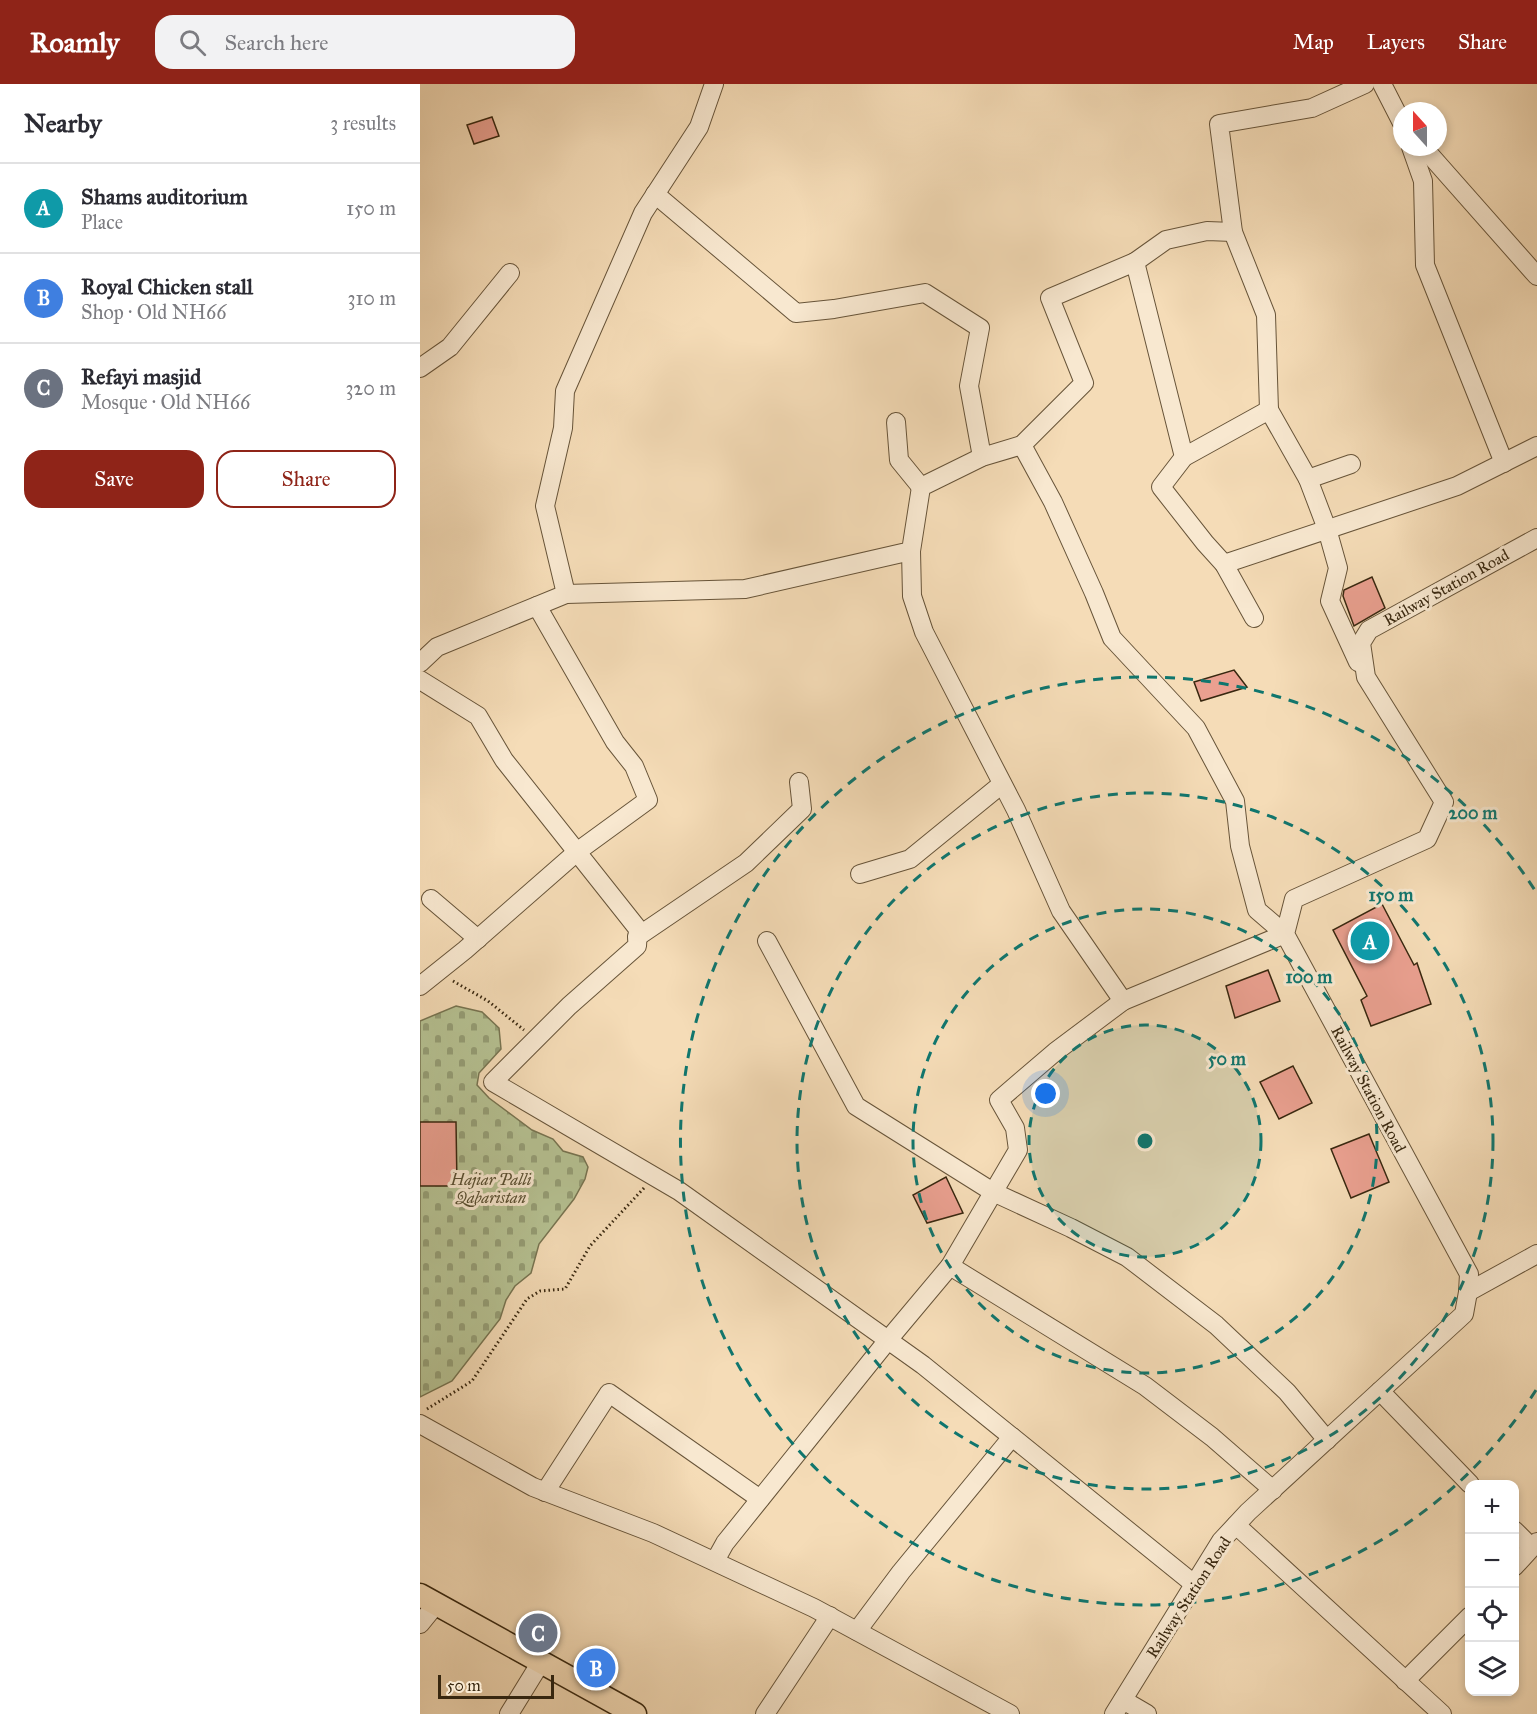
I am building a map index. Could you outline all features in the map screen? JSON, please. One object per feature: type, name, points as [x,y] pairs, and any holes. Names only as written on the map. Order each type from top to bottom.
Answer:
[{"type":"main road","points":[[428,1599],[635,1714]]},
{"type":"street","points":[[566,594],[545,506],[563,428],[565,391],[643,213],[699,126],[714,84]]},
{"type":"street","points":[[1365,84],[1312,108],[1219,124],[1233,232],[1266,315],[1269,410],[1308,479],[1338,568],[1330,601],[1366,677]]},
{"type":"street","points":[[1382,84],[1393,105]]},
{"type":"street","points":[[1414,156],[1423,181],[1425,265],[1504,463]]},
{"type":"street","points":[[1431,156],[1537,276]]},
{"type":"street","points":[[655,194],[796,313],[834,309],[924,293],[980,327],[969,386],[982,457]]},
{"type":"street","points":[[921,487],[982,457],[1022,445],[1084,383],[1050,298],[1135,262],[1166,240],[1207,231],[1233,232]]},
{"type":"street","points":[[1135,262],[1184,457]]},
{"type":"street","points":[[420,368],[450,347],[510,273]]},
{"type":"street","points":[[1254,618],[1224,564],[1161,487],[1184,457],[1269,410]]},
{"type":"street","points":[[896,422],[899,460],[921,487],[911,551],[912,596],[924,632],[1002,784],[1061,911],[1123,1001]]},
{"type":"street","points":[[715,1562],[725,1543],[950,1266],[1018,1150],[1014,1128],[999,1100],[1054,1052],[1123,1001],[1285,934],[1257,910],[1240,846],[1235,801],[1196,728],[1112,638],[1053,502],[1022,445]]},
{"type":"street","points":[[1224,564],[1457,486],[1537,446]]},
{"type":"street","points":[[1308,479],[1351,464]]},
{"type":"street","name":"Railway Station Road","points":[[1118,1707],[1221,1541],[1464,1314],[1469,1274],[1285,934],[1294,899],[1427,839],[1444,802],[1366,677],[1361,644],[1370,630],[1537,538]]},
{"type":"street","points":[[420,663],[437,647],[566,594],[745,589],[911,551]]},
{"type":"street","points":[[420,986],[478,939],[578,851],[648,800],[634,766],[615,742],[537,606]]},
{"type":"street","points":[[420,680],[478,716],[504,760],[638,929],[637,946],[534,1039],[493,1082],[679,1191],[923,1365],[1194,1584]]},
{"type":"street","points":[[637,937],[746,863],[801,809],[799,783]]},
{"type":"street","points":[[860,874],[910,858],[1002,784]]},
{"type":"street","points":[[431,899],[478,939]]},
{"type":"street","points":[[767,941],[856,1106],[993,1192],[1127,1257],[1216,1325],[1287,1392],[1327,1440]]},
{"type":"street","points":[[1468,1292],[1537,1254]]},
{"type":"street","points":[[950,1266],[1145,1386],[1212,1437],[1273,1490]]},
{"type":"street","points":[[1380,1391],[1465,1480]]},
{"type":"street","points":[[545,1492],[609,1393],[760,1499]]},
{"type":"street","points":[[420,1424],[533,1487],[653,1533],[830,1616],[1010,1714]]},
{"type":"street","points":[[857,1631],[901,1572],[1012,1437]]},
{"type":"street","points":[[1236,1525],[1442,1714]]},
{"type":"street","points":[[1519,1533],[1534,1545],[1519,1562]]},
{"type":"street","points":[[420,1624],[428,1599]]},
{"type":"street","points":[[765,1714],[830,1616]]},
{"type":"street","points":[[1405,1681],[1465,1621]]},
{"type":"street","points":[[510,1714],[541,1662]]},
{"type":"street","points":[[1118,1707],[1147,1714]]},
{"type":"path","points":[[453,981],[488,1001],[534,1039]]},
{"type":"path","points":[[420,1412],[472,1382],[527,1299],[540,1291],[565,1290],[590,1246],[655,1176]]},
{"type":"green space","name":"Hajiar Palli Qabaristan","points":[[456,1006],[482,1012],[499,1028],[501,1049],[479,1073],[477,1085],[489,1098],[532,1130],[553,1139],[563,1151],[583,1157],[588,1167],[585,1179],[574,1199],[539,1244],[531,1273],[515,1286],[506,1300],[500,1319],[452,1381],[420,1397],[420,1021]]},
{"type":"building","points":[[492,117],[499,136],[474,144],[467,125]]},
{"type":"building","points":[[1372,577],[1385,608],[1354,626],[1343,596],[1344,590]]},
{"type":"building","points":[[1234,670],[1247,687],[1201,701],[1194,682]]},
{"type":"building","points":[[1382,904],[1414,965],[1417,963],[1431,1004],[1371,1026],[1361,1000],[1367,996],[1333,930]]},
{"type":"building","points":[[1268,970],[1280,1001],[1235,1018],[1226,986]]},
{"type":"building","points":[[1293,1066],[1312,1103],[1279,1119],[1260,1082]]},
{"type":"building","points":[[420,1122],[456,1122],[457,1186],[420,1186]]},
{"type":"building","points":[[1369,1134],[1389,1182],[1351,1198],[1331,1149]]},
{"type":"building","points":[[946,1177],[963,1213],[927,1223],[913,1195]]},
{"type":"place","name":"Shams auditorium","points":[[1370,941]]},
{"type":"place","name":"Refayi masjid","points":[[538,1633]]},
{"type":"place","name":"Royal Chicken stall","points":[[596,1668]]}]
